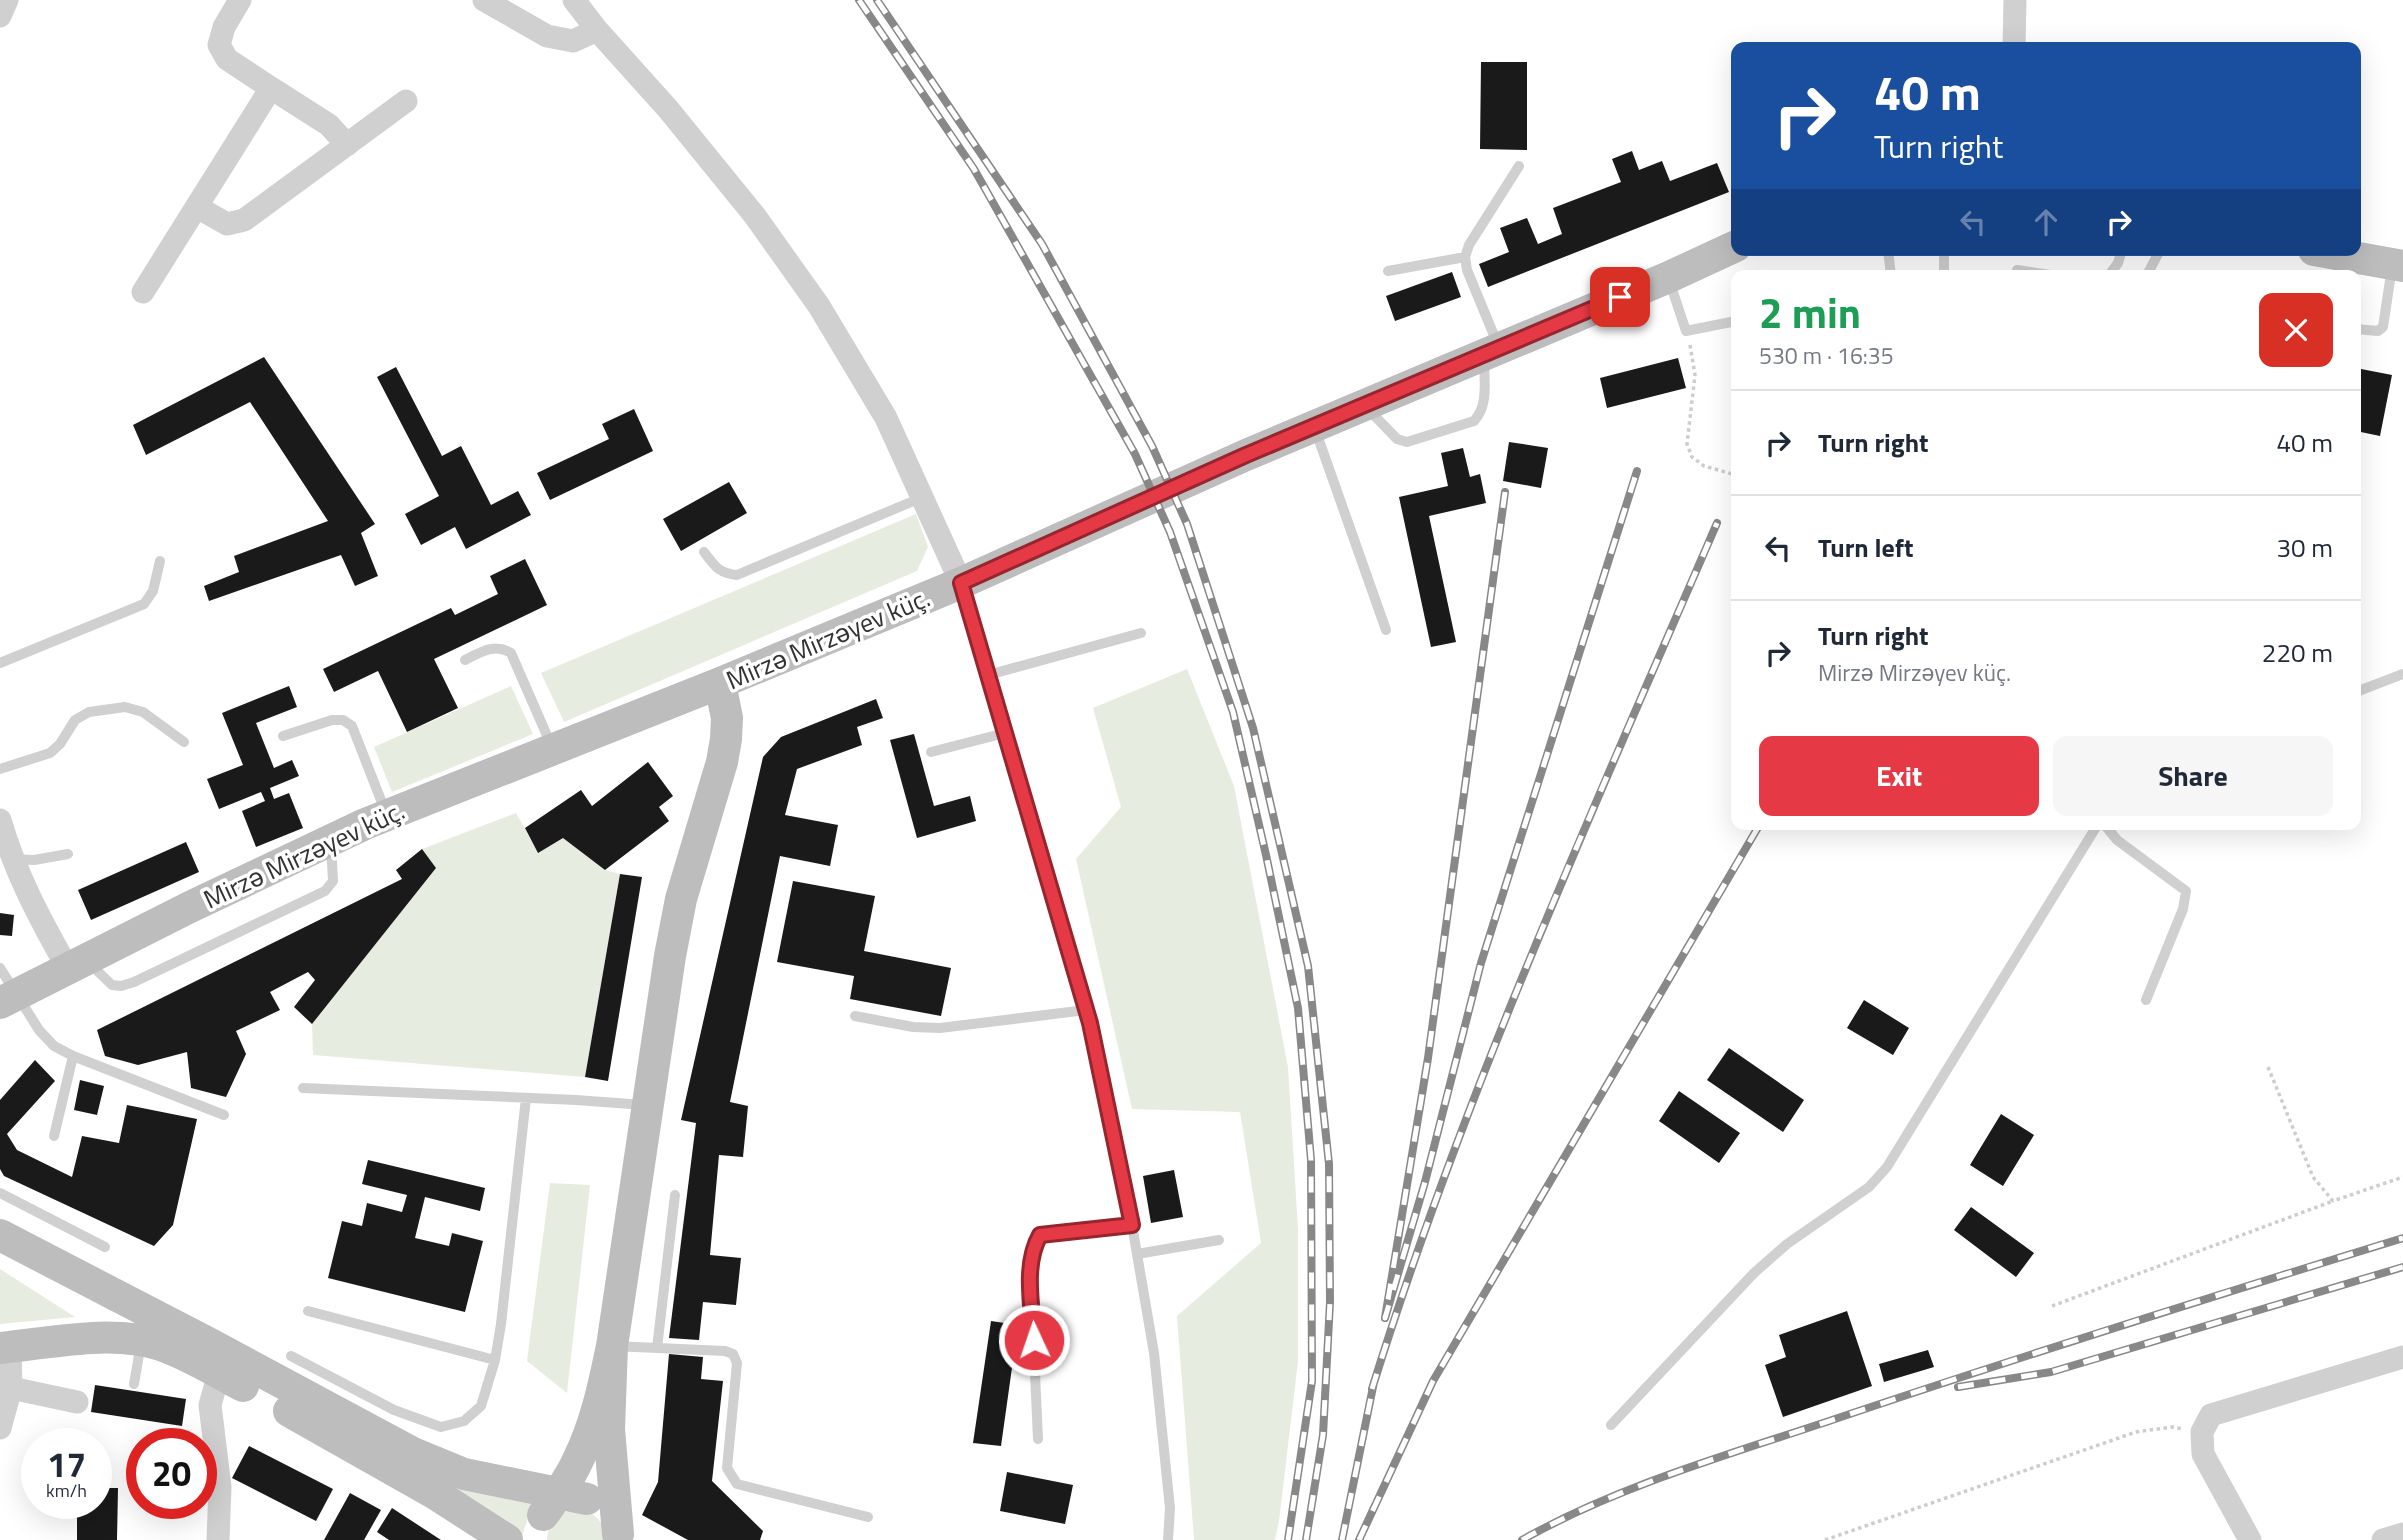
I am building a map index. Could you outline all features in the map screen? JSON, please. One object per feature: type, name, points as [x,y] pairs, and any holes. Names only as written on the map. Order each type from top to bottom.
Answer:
[{"type":"main road","name":"Mirzə Mirzəyev küç.","points":[[9,999],[190,907],[387,816],[720,684],[961,583],[1314,426],[1731,248]]},
{"type":"main road","points":[[2348,256],[2398,265]]},
{"type":"main road","points":[[618,1538],[608,1429],[612,1346],[670,956],[681,900],[722,762],[726,738],[727,718],[720,684]]},
{"type":"main road","points":[[0,1235],[212,1345],[413,1454],[556,1512],[598,1504],[607,1512],[618,1538]]},
{"type":"main road","points":[[5,1347],[91,1339],[141,1340],[162,1346],[219,1373],[434,1493],[507,1540]]},
{"type":"main road","points":[[556,1512],[591,1428],[612,1346]]},
{"type":"street","points":[[0,16],[7,0]]},
{"type":"street","points":[[240,0],[224,27],[219,45],[228,59],[329,125],[347,145]]},
{"type":"street","points":[[484,0],[547,36],[573,41],[597,30]]},
{"type":"street","points":[[574,0],[746,205],[819,306],[886,418],[961,583]]},
{"type":"street","points":[[2014,0],[2014,42]]},
{"type":"street","points":[[143,292],[271,89]]},
{"type":"street","points":[[197,207],[227,224],[244,220],[406,101]]},
{"type":"street","points":[[0,820],[6,857],[31,902],[77,964]]},
{"type":"street","points":[[0,1427],[11,1388],[5,1347]]},
{"type":"street","points":[[2250,1540],[2203,1454],[2202,1432],[2211,1415],[2403,1357]]},
{"type":"street","points":[[218,1540],[220,1486],[209,1405],[219,1373]]},
{"type":"street","points":[[11,1388],[77,1402]]},
{"type":"street","points":[[2383,1540],[2403,1534]]},
{"type":"lane","points":[[1364,405],[1397,439],[1406,442],[1474,421],[1480,414],[1492,351],[1465,257],[1469,245],[1519,166]]},
{"type":"lane","points":[[1388,271],[1465,257]]},
{"type":"lane","points":[[2361,329],[2378,331],[2383,327],[2398,265]]},
{"type":"lane","points":[[1669,277],[1686,331],[1731,322]]},
{"type":"lane","points":[[1314,426],[1386,630]]},
{"type":"lane","points":[[704,552],[716,568],[725,574],[737,575],[923,497]]},
{"type":"lane","points":[[0,663],[144,604],[153,591],[160,561]]},
{"type":"lane","points":[[961,583],[1086,1010],[1132,1225],[1154,1353],[1170,1508],[1168,1540]]},
{"type":"lane","points":[[988,675],[1141,633]]},
{"type":"lane","points":[[465,660],[491,648],[501,648],[511,653],[553,749]]},
{"type":"lane","points":[[2361,690],[2403,674]]},
{"type":"lane","points":[[0,769],[50,753],[60,744],[75,720],[89,712],[125,707],[143,712],[184,742]]},
{"type":"lane","points":[[283,736],[332,720],[343,720],[352,726],[387,816]]},
{"type":"lane","points":[[932,752],[1005,733]]},
{"type":"lane","points":[[1611,1426],[1754,1273],[1787,1244],[1870,1188],[1887,1167],[2094,830]]},
{"type":"lane","points":[[2109,830],[2118,840],[2186,891],[2183,909],[2146,1000]]},
{"type":"lane","points":[[77,964],[111,985],[121,986],[325,891],[333,881],[331,841]]},
{"type":"lane","points":[[6,857],[34,860],[68,854]]},
{"type":"lane","points":[[0,968],[9,999],[54,1046],[224,1115]]},
{"type":"lane","points":[[855,1016],[913,1027],[940,1028],[1086,1010]]},
{"type":"lane","points":[[54,1136],[74,1056]]},
{"type":"lane","points":[[303,1087],[646,1105]]},
{"type":"lane","points":[[292,1356],[394,1410],[441,1427],[464,1421],[481,1406],[495,1360],[526,1098]]},
{"type":"lane","points":[[0,1194],[105,1247]]},
{"type":"lane","points":[[657,1348],[675,1195]]},
{"type":"lane","points":[[1038,1439],[1030,1265],[1034,1247],[1040,1235],[1132,1225]]},
{"type":"lane","points":[[1137,1254],[1219,1240]]},
{"type":"lane","points":[[308,1311],[495,1360]]},
{"type":"lane","points":[[134,1384],[141,1340]]},
{"type":"lane","points":[[612,1346],[725,1351],[733,1354],[737,1363],[727,1468],[737,1484],[868,1517]]},
{"type":"path","points":[[1686,331],[1695,375],[1686,444],[1692,457],[1704,466],[1731,474]]},
{"type":"path","points":[[2268,1067],[2313,1177],[2333,1201]]},
{"type":"path","points":[[2052,1306],[2403,1177]]},
{"type":"path","points":[[1825,1540],[2136,1432],[2172,1427],[2202,1432]]},
{"type":"shaded area","points":[[916,514],[928,547],[917,571],[564,722],[541,673]]},
{"type":"shaded area","points":[[1187,669],[1234,786],[1288,1067],[1298,1230],[1298,1361],[1275,1540],[1194,1540],[1177,1316],[1261,1243],[1240,1112],[1132,1109],[1076,859],[1121,807],[1093,708]]},
{"type":"shaded area","points":[[511,686],[533,734],[392,792],[374,747]]},
{"type":"shaded area","points":[[516,813],[538,852],[563,838],[605,870],[620,874],[585,1077],[313,1055],[312,1024],[436,868],[422,849]]},
{"type":"shaded area","points":[[550,1183],[590,1185],[567,1393],[527,1361]]},
{"type":"shaded area","points":[[0,1269],[75,1317],[0,1324]]},
{"type":"shaded area","points":[[429,1477],[534,1500],[522,1536]]},
{"type":"shaded area","points":[[575,1509],[588,1512],[597,1518],[607,1540],[547,1540],[549,1528],[555,1519]]},
{"type":"building","points":[[1481,62],[1527,62],[1527,150],[1480,149]]},
{"type":"building","points":[[1632,151],[1639,170],[1662,161],[1670,181],[1717,163],[1729,192],[1488,287],[1479,264],[1509,252],[1500,228],[1527,218],[1538,244],[1562,234],[1553,208],[1621,182],[1612,159]]},
{"type":"building","points":[[1452,272],[1461,297],[1395,321],[1386,296]]},
{"type":"building","points":[[264,357],[375,524],[361,533],[378,576],[355,586],[341,555],[209,601],[204,586],[239,572],[234,556],[328,521],[250,402],[146,455],[133,425]]},
{"type":"building","points":[[1678,358],[1686,388],[1607,408],[1600,378]]},
{"type":"building","points":[[396,367],[442,456],[461,446],[491,505],[518,491],[531,515],[466,549],[455,527],[421,545],[405,514],[439,496],[377,377]]},
{"type":"building","points":[[2361,369],[2392,375],[2380,436],[2361,432]]},
{"type":"building","points":[[634,409],[653,451],[550,500],[537,473],[609,439],[602,424]]},
{"type":"building","points":[[1509,442],[1548,448],[1541,488],[1503,481]]},
{"type":"building","points":[[1463,448],[1470,477],[1480,474],[1486,503],[1429,516],[1456,642],[1431,647],[1399,497],[1448,486],[1441,453]]},
{"type":"building","points":[[729,482],[747,513],[681,551],[663,519]]},
{"type":"building","points":[[525,559],[547,605],[434,659],[458,708],[407,732],[378,671],[334,692],[323,669],[451,608],[455,615],[498,594],[490,576]]},
{"type":"building","points":[[289,686],[297,707],[256,723],[274,768],[292,760],[299,776],[270,788],[274,799],[289,793],[303,828],[256,847],[242,811],[265,801],[261,792],[219,809],[207,779],[243,765],[222,713]]},
{"type":"building","points":[[876,699],[883,718],[857,727],[862,745],[797,769],[785,815],[838,825],[830,866],[780,856],[730,1102],[748,1106],[743,1157],[719,1155],[710,1255],[741,1258],[736,1305],[703,1302],[699,1340],[669,1338],[696,1123],[681,1120],[763,757],[781,737]]},
{"type":"building","points":[[914,734],[934,806],[970,796],[976,821],[917,838],[890,740]]},
{"type":"building","points":[[648,762],[673,796],[659,807],[669,821],[605,870],[563,838],[538,853],[525,828],[581,790],[592,806]]},
{"type":"building","points":[[186,842],[199,872],[91,920],[78,890]]},
{"type":"building","points":[[422,849],[436,868],[312,1024],[294,1007],[315,980],[308,972],[270,992],[280,1010],[236,1031],[246,1054],[226,1097],[191,1088],[187,1052],[138,1065],[105,1056],[97,1030],[402,879],[396,870]]},
{"type":"building","points":[[620,874],[642,877],[608,1081],[585,1077]]},
{"type":"building","points":[[793,881],[875,896],[864,951],[951,968],[941,1016],[850,999],[854,976],[777,962]]},
{"type":"building","points":[[0,913],[14,915],[12,936],[0,935]]},
{"type":"building","points":[[1864,1000],[1909,1028],[1893,1055],[1847,1028]]},
{"type":"building","points":[[1729,1048],[1804,1100],[1783,1132],[1707,1080]]},
{"type":"building","points":[[35,1060],[55,1081],[7,1134],[17,1150],[72,1177],[82,1136],[119,1143],[127,1105],[197,1119],[173,1225],[154,1246],[4,1176],[0,1169],[0,1100]]},
{"type":"building","points":[[80,1080],[104,1086],[97,1115],[74,1110]]},
{"type":"building","points":[[1679,1091],[1740,1133],[1719,1163],[1659,1121]]},
{"type":"building","points":[[2001,1114],[2034,1135],[2003,1186],[1970,1165]]},
{"type":"building","points":[[368,1160],[485,1188],[480,1211],[425,1197],[415,1238],[449,1246],[452,1233],[483,1241],[465,1312],[328,1278],[342,1221],[362,1226],[367,1203],[402,1212],[407,1195],[362,1184]]},
{"type":"building","points":[[1174,1170],[1183,1217],[1151,1223],[1143,1176]]},
{"type":"building","points":[[1971,1207],[2034,1253],[2016,1277],[1954,1230]]},
{"type":"building","points":[[1847,1311],[1872,1386],[1783,1417],[1765,1365],[1786,1357],[1779,1335]]},
{"type":"building","points":[[991,1321],[1018,1325],[1001,1446],[973,1443]]},
{"type":"building","points":[[1928,1350],[1934,1367],[1884,1382],[1879,1364]]},
{"type":"building","points":[[669,1354],[703,1357],[701,1379],[723,1381],[712,1481],[763,1531],[760,1540],[688,1540],[642,1515],[658,1482]]},
{"type":"building","points":[[95,1385],[186,1399],[182,1426],[91,1412]]},
{"type":"building","points":[[249,1446],[333,1489],[316,1521],[232,1478]]},
{"type":"building","points":[[1007,1472],[1073,1485],[1065,1524],[1000,1511]]},
{"type":"building","points":[[112,1488],[118,1488],[117,1540],[77,1540],[77,1519],[112,1519]]},
{"type":"building","points":[[350,1493],[381,1510],[364,1540],[324,1540]]},
{"type":"building","points":[[392,1508],[441,1540],[389,1540],[377,1532]]},
{"type":"railway","points":[[859,0],[974,169],[1135,454],[1170,532],[1233,712],[1298,1008],[1311,1160],[1312,1381],[1288,1540]]},
{"type":"railway","points":[[877,0],[1042,244],[1152,446],[1187,524],[1253,728],[1308,966],[1329,1164],[1330,1302],[1323,1435],[1306,1540]]},
{"type":"railway","points":[[1505,492],[1428,1058],[1385,1318],[1425,1182],[1481,963],[1637,471]]},
{"type":"railway","points":[[1372,1389],[1447,1168],[1489,1060],[1578,844],[1717,523]]},
{"type":"railway","points":[[1359,1540],[1433,1381],[1756,830]]},
{"type":"railway","points":[[1522,1540],[1598,1503],[1717,1458],[2049,1349],[2403,1238]]},
{"type":"railway","points":[[1958,1387],[2051,1372],[2403,1267]]},
{"type":"railway","points":[[1342,1540],[1374,1382]]},
{"type":"route","points":[[1034,1340],[1030,1265],[1040,1235],[1132,1225],[1090,1023],[961,583],[1246,455],[1620,297]]}]
